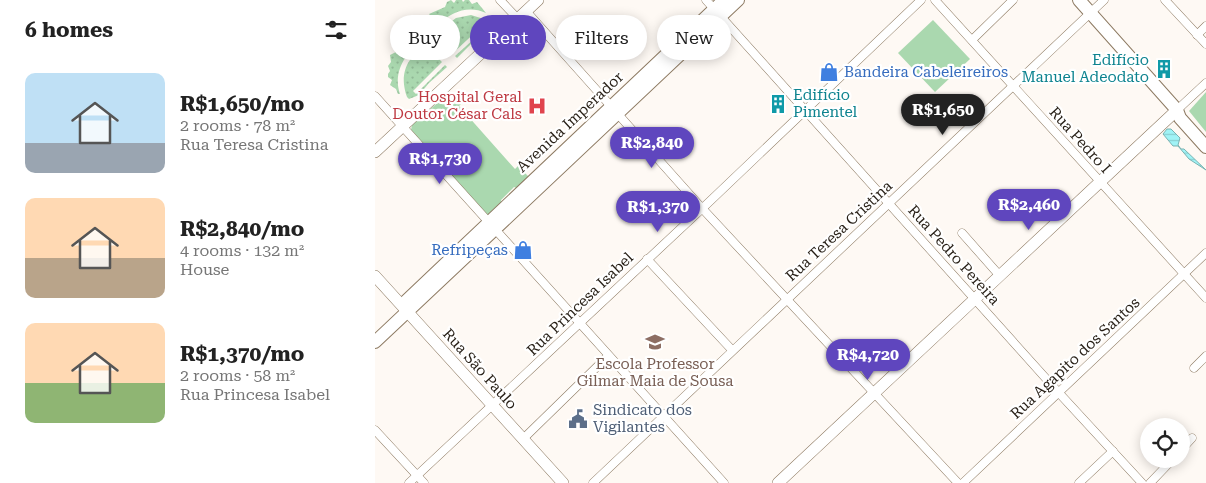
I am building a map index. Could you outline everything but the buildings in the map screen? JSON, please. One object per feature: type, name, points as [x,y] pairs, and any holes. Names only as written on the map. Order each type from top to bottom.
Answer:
[{"type":"main road","name":"Avenida Imperador","points":[[375,330],[404,308],[615,110],[713,8],[724,0]]},
{"type":"main road","name":"Avenida Imperador","points":[[713,8],[738,0]]},
{"type":"main road","points":[[1067,0],[1087,16],[1206,148]]},
{"type":"main road","points":[[1079,0],[1087,16]]},
{"type":"main road","name":"Avenida Imperador","points":[[375,342],[404,308]]},
{"type":"street","points":[[500,0],[522,15],[538,0]]},
{"type":"street","name":"Rua Princesa Isabel","points":[[409,483],[580,324],[647,258],[703,208],[921,0]]},
{"type":"street","name":"Rua Pedro I","points":[[935,0],[1206,298]]},
{"type":"street","points":[[972,40],[1013,0]]},
{"type":"street","name":"Rua Teresa Cristina","points":[[593,483],[1104,0]]},
{"type":"street","points":[[1165,0],[1206,44]]},
{"type":"street","name":"Rua Pedro Pereira","points":[[713,8],[1142,483]]},
{"type":"street","points":[[1197,35],[1206,26]]},
{"type":"street","points":[[546,40],[615,110],[703,208],[958,483]]},
{"type":"street","points":[[375,152],[473,60]]},
{"type":"street","points":[[778,483],[1100,182],[1176,114],[1206,83]]},
{"type":"street","points":[[375,96],[724,483]]},
{"type":"street","points":[[962,233],[1000,276]]},
{"type":"street","name":"Rua Agapito dos Santos","points":[[963,483],[1206,253]]},
{"type":"street","points":[[647,258],[732,350]]},
{"type":"street","name":"Rua São Paulo","points":[[375,276],[563,483]]},
{"type":"street","points":[[523,439],[609,356]]},
{"type":"street","points":[[1194,368],[1206,356]]},
{"type":"street","points":[[375,430],[423,483]]},
{"type":"street","points":[[1190,441],[1193,438]]},
{"type":"street","points":[[1079,483],[1113,451]]},
{"type":"street","points":[[1150,483],[1164,468]]},
{"type":"green space","points":[[451,0],[454,3],[456,0],[462,0],[463,2],[469,0],[472,4],[477,2],[486,13],[466,10],[451,15],[429,14],[445,7],[447,2]]},
{"type":"green space","points":[[470,15],[470,37],[460,47],[460,17]]},
{"type":"green space","points":[[933,20],[970,59],[935,92],[898,53]]},
{"type":"green space","points":[[470,42],[470,45],[460,55],[460,52]]},
{"type":"green space","points":[[391,60],[404,60],[398,74],[400,94],[390,85],[392,80],[388,77],[390,71],[388,66]]},
{"type":"green space","points":[[410,60],[440,60],[442,62],[413,91],[416,94],[445,65],[447,67],[419,95],[409,99],[404,84],[404,73]]},
{"type":"green space","points":[[450,92],[462,103],[459,106],[515,169],[518,166],[529,177],[519,189],[514,187],[501,200],[502,205],[488,215],[411,130],[412,125]]},
{"type":"green space","points":[[1206,92],[1206,132],[1189,111]]},
{"type":"water","points":[[1167,129],[1171,129],[1180,138],[1178,145],[1181,149],[1184,149],[1206,170],[1189,159],[1178,146],[1173,146],[1163,134]]},
{"type":"place","name":"Edifício Manuel Adeodato","points":[[1164,69]]},
{"type":"place","name":"Bandeira Cabeleireiros","points":[[829,72]]},
{"type":"place","name":"Edifício Pimentel","points":[[778,104]]},
{"type":"place","name":"Hospital Geral Doutor César Cals","points":[[537,106]]},
{"type":"place","name":"Refripeças","points":[[523,250]]},
{"type":"place","name":"Escola Professor Gilmar Maia de Sousa","points":[[655,342]]},
{"type":"place","name":"Sindicato dos Vigilantes","points":[[578,419]]}]
